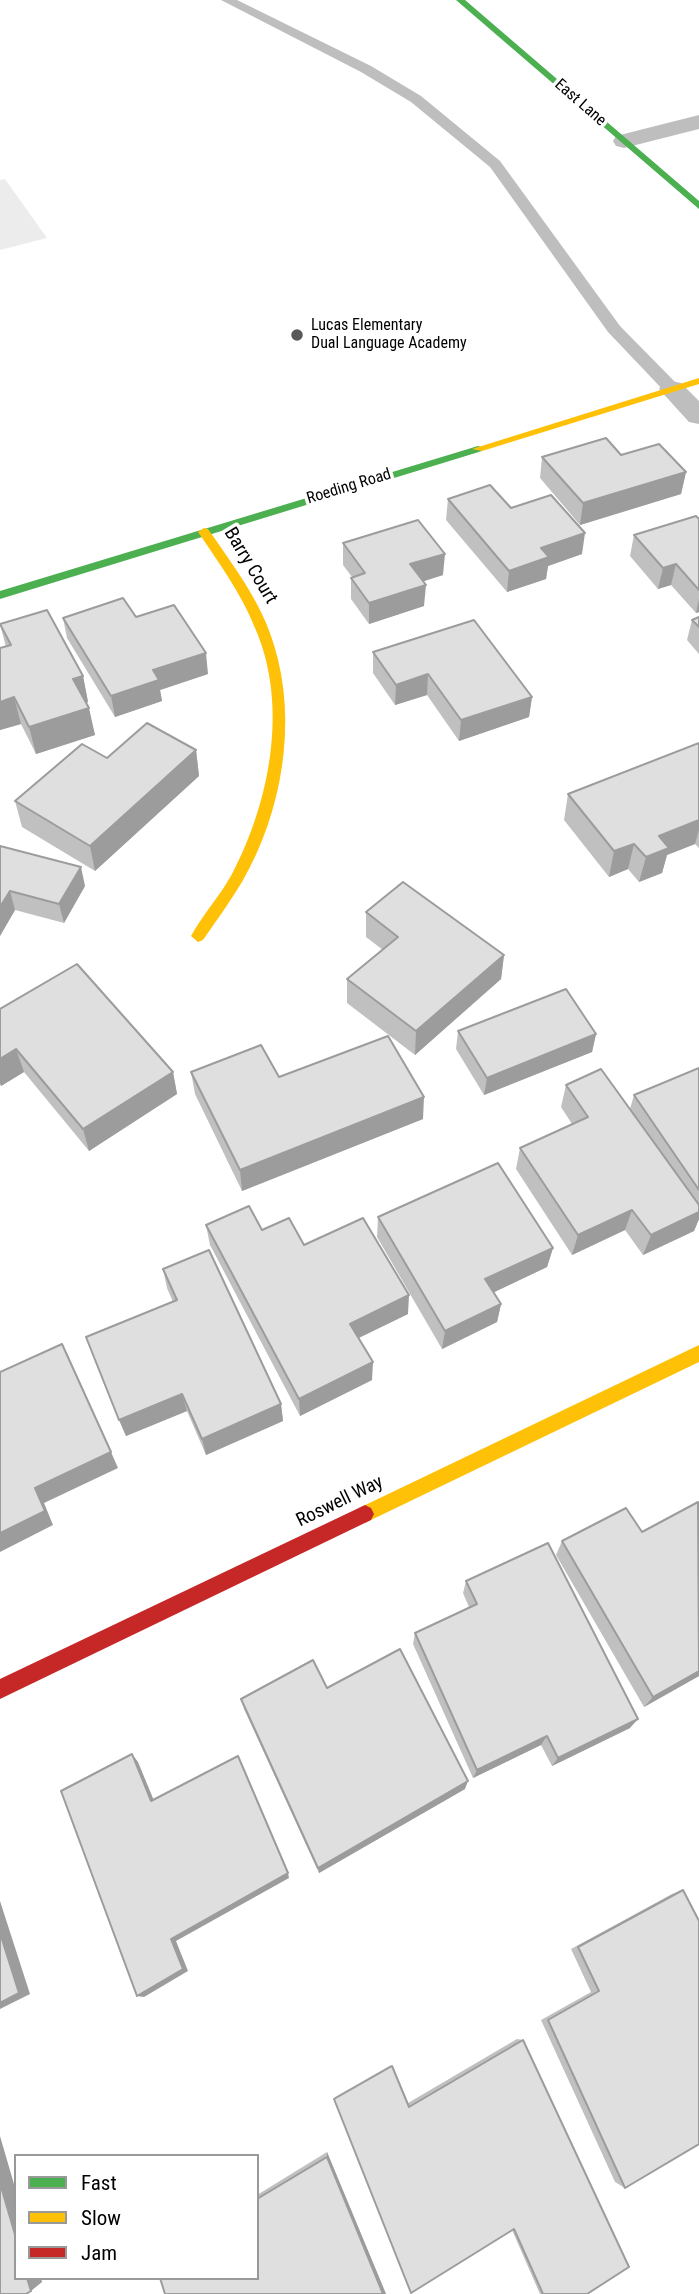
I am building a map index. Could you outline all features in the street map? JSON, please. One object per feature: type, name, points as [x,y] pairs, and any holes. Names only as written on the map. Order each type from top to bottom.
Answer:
[{"type":"street","name":"East Lane","points":[[460,0],[699,206]]},
{"type":"street","points":[[624,141],[699,122]]},
{"type":"street","name":"Roeding Road","points":[[0,595],[699,381]]},
{"type":"street","points":[[673,389],[699,416]]},
{"type":"street","name":"Barry Court","points":[[198,936],[240,871],[264,814],[278,752],[279,718],[275,668],[257,615],[204,531]]},
{"type":"street","name":"Roswell Way","points":[[0,1689],[699,1353]]},
{"type":"lane","points":[[227,0],[323,47],[416,99],[495,164],[614,328],[673,389]]},
{"type":"shaded area","points":[[5,179],[47,238],[0,250],[0,180]]},
{"type":"building","points":[[606,438],[621,455],[659,444],[686,472],[583,503],[542,457]]},
{"type":"building","points":[[490,485],[511,508],[551,495],[585,533],[541,548],[549,557],[509,571],[448,499]]},
{"type":"building","points":[[696,516],[699,519],[699,590],[676,564],[663,568],[634,535]]},
{"type":"building","points":[[418,520],[445,554],[410,564],[426,585],[369,603],[351,578],[365,573],[343,543]]},
{"type":"building","points":[[123,598],[136,617],[174,605],[206,653],[153,670],[159,680],[111,696],[63,618]]},
{"type":"building","points":[[47,610],[83,676],[73,679],[89,708],[29,727],[14,697],[0,702],[0,648],[11,645],[0,624]]},
{"type":"building","points":[[699,617],[699,627],[692,620]]},
{"type":"building","points":[[474,620],[532,697],[461,720],[428,674],[396,685],[373,652]]},
{"type":"building","points":[[147,723],[196,750],[90,846],[15,801],[82,744],[107,758]]},
{"type":"building","points":[[699,743],[699,820],[659,836],[669,848],[646,857],[634,844],[614,851],[568,794]]},
{"type":"building","points":[[0,846],[81,867],[59,904],[10,891],[0,907]]},
{"type":"building","points":[[403,882],[504,955],[416,1031],[347,979],[398,937],[366,912]]},
{"type":"building","points":[[77,964],[173,1072],[83,1129],[16,1049],[0,1059],[0,1009]]},
{"type":"building","points":[[566,989],[596,1034],[487,1078],[458,1031]]},
{"type":"building","points":[[388,1036],[424,1097],[240,1170],[191,1072],[261,1045],[279,1077]]},
{"type":"building","points":[[699,1068],[699,1190],[634,1095]]},
{"type":"building","points":[[601,1069],[699,1205],[699,1212],[651,1235],[632,1210],[578,1235],[520,1148],[588,1117],[566,1085]]},
{"type":"building","points":[[498,1163],[553,1248],[485,1279],[501,1304],[445,1331],[378,1217]]},
{"type":"building","points":[[249,1206],[262,1230],[289,1218],[304,1245],[363,1218],[409,1295],[350,1324],[373,1362],[299,1399],[206,1225]]},
{"type":"building","points":[[209,1250],[281,1404],[202,1439],[182,1394],[119,1420],[86,1337],[177,1300],[163,1269]]},
{"type":"building","points":[[62,1344],[111,1452],[35,1488],[45,1511],[0,1533],[0,1372]]},
{"type":"building","points":[[698,1502],[699,1671],[653,1697],[562,1541],[626,1508],[642,1532]]},
{"type":"building","points":[[548,1543],[638,1719],[558,1758],[547,1736],[477,1770],[415,1633],[477,1604],[466,1581]]},
{"type":"building","points":[[400,1649],[468,1781],[318,1868],[241,1699],[313,1660],[327,1688]]},
{"type":"building","points":[[132,1754],[151,1801],[238,1756],[288,1873],[171,1939],[183,1969],[137,1996],[61,1791]]},
{"type":"building","points":[[683,1890],[699,1921],[699,2144],[625,2188],[548,2020],[599,1991],[578,1947]]},
{"type":"building","points":[[0,1933],[19,1993],[0,2003]]},
{"type":"building","points":[[523,2040],[629,2267],[587,2294],[543,2294],[514,2229],[411,2293],[334,2099],[392,2066],[409,2107]]},
{"type":"building","points":[[327,2157],[383,2294],[165,2294],[161,2280],[259,2280],[259,2198]]},
{"type":"building","points":[[0,2183],[14,2231],[14,2280],[28,2280],[31,2291],[26,2294],[0,2294]]},
{"type":"traffic: fast","points":[[460,0],[699,206]]},
{"type":"traffic: fast","points":[[0,595],[478,449]]},
{"type":"traffic: slow","points":[[478,449],[699,381]]},
{"type":"traffic: slow","points":[[198,936],[237,878],[250,851],[269,794],[278,733],[275,673],[268,644],[248,600],[204,532]]},
{"type":"traffic: slow","points":[[365,1514],[699,1353]]},
{"type":"traffic: jam","points":[[0,1689],[365,1514]]},
{"type":"place","name":"Lucas Elementary Dual Language Academy","points":[[297,335]]}]
